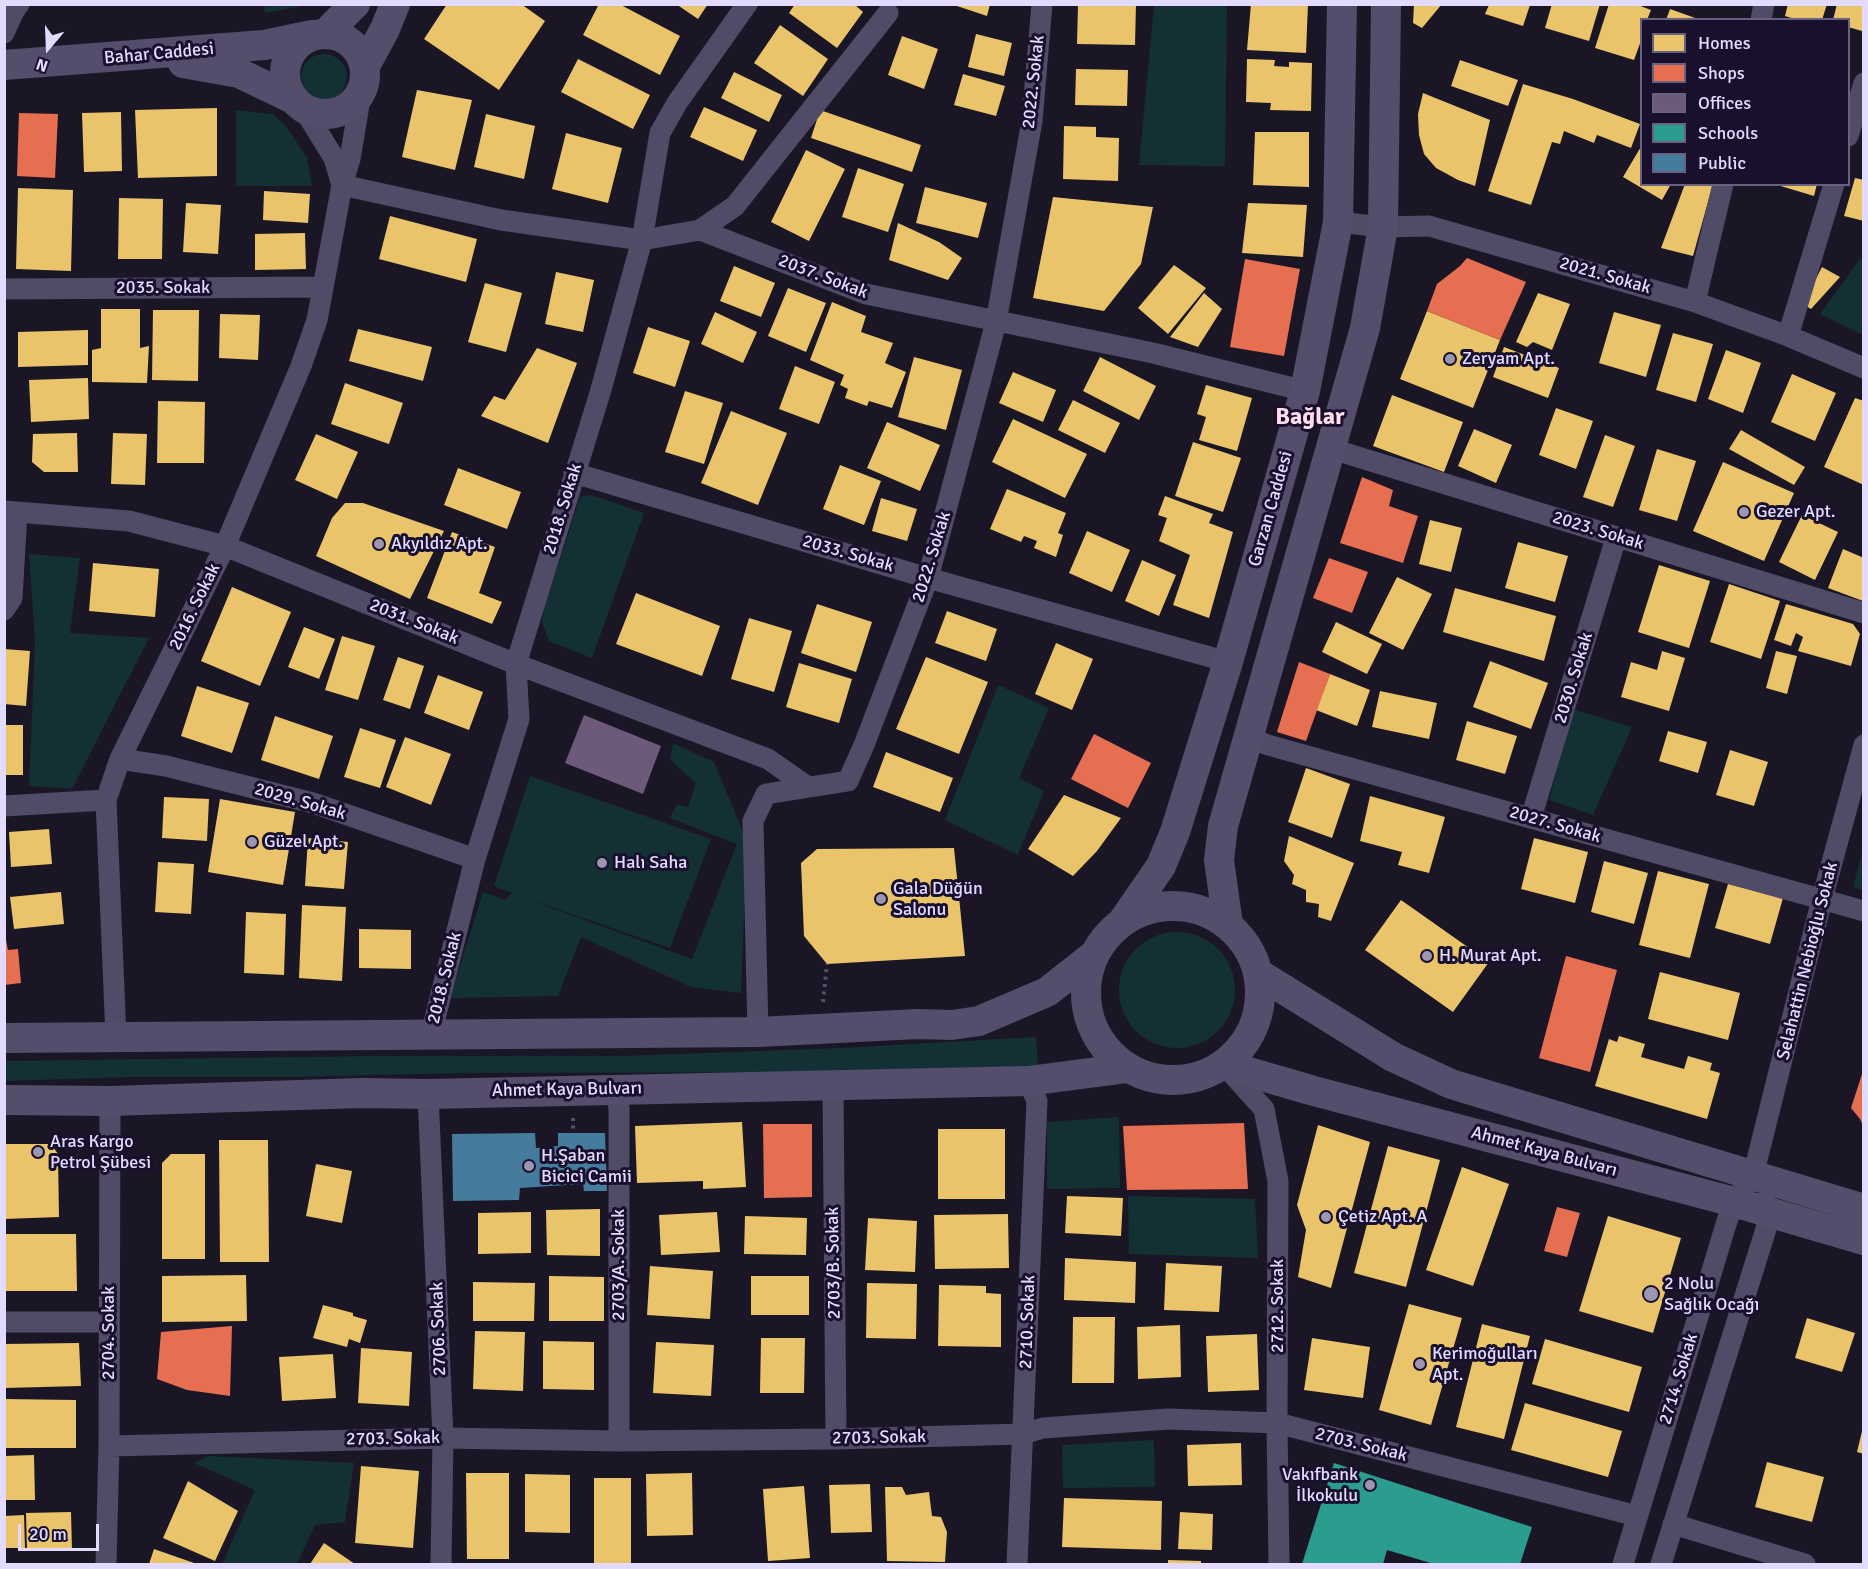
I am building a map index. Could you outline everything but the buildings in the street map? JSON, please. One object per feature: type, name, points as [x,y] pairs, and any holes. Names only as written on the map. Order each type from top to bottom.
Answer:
[{"type":"main road","points":[[298,103],[287,88],[284,75],[286,62],[292,51],[301,41],[319,34],[356,4]]},
{"type":"main road","points":[[132,56],[239,73],[314,113],[328,114],[341,111],[353,104],[394,4]]},
{"type":"main road","name":"Garzan Caddesi","points":[[1123,921],[1161,866],[1175,832],[1228,662],[1305,391],[1338,222],[1342,4]]},
{"type":"main road","points":[[1228,925],[1219,860],[1223,826],[1365,328],[1383,226],[1386,4]]},
{"type":"main road","points":[[319,34],[340,36],[351,43],[360,53],[363,80]]},
{"type":"main road","name":"Bahar Caddesi","points":[[4,65],[264,45],[319,34]]},
{"type":"main road","points":[[1165,906],[1187,907],[1209,913],[1228,925],[1248,947],[1259,974],[1261,1000],[1256,1025],[1242,1047],[1224,1065],[1202,1076],[1177,1081],[1152,1078],[1128,1068],[1107,1051],[1093,1029],[1086,1002],[1087,976],[1094,955],[1107,936],[1123,921],[1143,911],[1165,906]]},
{"type":"main road","points":[[4,1038],[758,1032],[918,1024],[952,1025],[979,1021],[1047,992],[1094,955]]},
{"type":"main road","name":"Ahmet Kaya Bulvarı","points":[[1259,974],[1393,1057],[1451,1084],[1863,1209]]},
{"type":"main road","name":"Ahmet Kaya Bulvarı","points":[[1224,1065],[1332,1096],[1734,1202],[1863,1240]]},
{"type":"main road","name":"Ahmet Kaya Bulvarı","points":[[4,1100],[110,1101],[362,1093],[428,1094],[833,1087],[1028,1081],[1128,1068]]},
{"type":"street","points":[[4,33],[19,4]]},
{"type":"street","name":"2018. Sokak","points":[[431,1034],[475,859],[519,719],[516,663],[600,393],[642,240],[660,133],[677,103],[747,4]]},
{"type":"street","name":"2022. Sokak","points":[[758,1032],[753,821],[766,794],[848,781],[928,578],[996,322],[1032,121],[1042,4]]},
{"type":"street","points":[[298,103],[334,158],[342,185],[501,220],[642,240],[700,230],[735,206],[888,13]]},
{"type":"street","name":"2016. Sokak","points":[[116,1037],[106,800],[120,759],[225,546],[301,366],[317,320],[342,185],[350,159],[363,80]]},
{"type":"street","points":[[1850,129],[1863,83]]},
{"type":"street","points":[[1695,302],[1723,186]]},
{"type":"street","points":[[1788,336],[1833,186]]},
{"type":"street","name":"2021. Sokak","points":[[1338,222],[1383,226],[1429,226],[1695,302],[1788,336],[1863,368]]},
{"type":"street","name":"2037. Sokak","points":[[700,230],[866,294],[1153,353],[1305,391]]},
{"type":"street","name":"2035. Sokak","points":[[4,289],[322,287]]},
{"type":"street","name":"2023. Sokak","points":[[1332,449],[1863,613]]},
{"type":"street","name":"2033. Sokak","points":[[574,474],[928,578],[1228,662]]},
{"type":"street","points":[[4,610],[12,598],[11,512]]},
{"type":"street","name":"2031. Sokak","points":[[11,512],[129,521],[225,546],[516,663],[768,759],[808,787]]},
{"type":"street","name":"2030. Sokak","points":[[1531,818],[1616,538]]},
{"type":"street","name":"2027. Sokak","points":[[1247,737],[1268,745],[1863,911]]},
{"type":"street","name":"Selahattin Nebioğlu Sokak","points":[[1753,1176],[1863,745]]},
{"type":"street","name":"2029. Sokak","points":[[120,759],[166,766],[313,804],[475,859]]},
{"type":"street","points":[[4,806],[106,800]]},
{"type":"street","name":"2712. Sokak","points":[[1224,1065],[1264,1109],[1278,1181],[1279,1564]]},
{"type":"street","name":"2710. Sokak","points":[[1017,1564],[1037,1101],[1028,1081]]},
{"type":"street","name":"2703/B. Sokak","points":[[833,1087],[836,1439]]},
{"type":"street","name":"2703/A. Sokak","points":[[617,1089],[619,1109],[619,1441]]},
{"type":"street","name":"2706. Sokak","points":[[428,1094],[443,1438],[441,1564]]},
{"type":"street","name":"2704. Sokak","points":[[106,1564],[109,1446],[110,1101]]},
{"type":"street","points":[[1753,1176],[1770,1213]]},
{"type":"street","name":"2714. Sokak","points":[[1623,1564],[1734,1202],[1753,1176]]},
{"type":"street","name":"2714. Sokak","points":[[1661,1564],[1770,1213]]},
{"type":"street","points":[[4,1323],[109,1322]]},
{"type":"street","name":"2703. Sokak","points":[[109,1446],[443,1438],[619,1441],[836,1439],[1023,1434],[1043,1428],[1169,1419],[1277,1423],[1637,1516]]},
{"type":"street","points":[[1673,1524],[1805,1564]]},
{"type":"path","points":[[822,1009],[827,964]]},
{"type":"path","points":[[573,1111],[573,1133]]},
{"type":"green space","points":[[264,4],[308,5],[265,13]]},
{"type":"green space","points":[[1154,5],[1227,5],[1225,166],[1139,165]]},
{"type":"green space","points":[[324,54],[340,61],[347,77],[340,93],[324,100],[308,93],[301,77],[308,61]]},
{"type":"green space","points":[[236,110],[272,114],[286,126],[307,158],[312,186],[236,186]]},
{"type":"green space","points":[[1860,259],[1864,260],[1863,335],[1820,314]]},
{"type":"green space","points":[[592,495],[644,513],[592,658],[549,641],[542,622],[544,609],[580,497]]},
{"type":"green space","points":[[29,554],[80,558],[70,633],[149,638],[72,789],[29,786],[35,641]]},
{"type":"green space","points":[[998,685],[1049,708],[1019,778],[1044,791],[1018,855],[945,820]]},
{"type":"green space","points":[[1573,709],[1632,727],[1593,815],[1549,800]]},
{"type":"green space","points":[[673,743],[714,762],[747,841],[741,993],[691,987],[581,937],[558,996],[450,998],[483,892],[505,900],[512,893],[494,886],[530,776],[711,839],[670,948],[516,895],[692,959],[737,844],[670,818],[677,805],[688,807],[696,783],[670,760]]},
{"type":"green space","points":[[1863,850],[1863,890],[1853,887]]},
{"type":"green space","points":[[1177,932],[1199,936],[1218,949],[1231,968],[1235,990],[1231,1012],[1218,1031],[1199,1044],[1177,1048],[1155,1044],[1136,1031],[1123,1012],[1119,990],[1123,968],[1136,949],[1155,936]]},
{"type":"green space","points":[[1036,1037],[1038,1068],[843,1072],[131,1077],[5,1081],[5,1061],[376,1056],[622,1056],[842,1048]]},
{"type":"green space","points":[[1119,1117],[1120,1188],[1047,1189],[1047,1122]]},
{"type":"green space","points":[[1128,1196],[1255,1199],[1258,1258],[1129,1254]]},
{"type":"green space","points":[[1154,1440],[1155,1487],[1063,1488],[1062,1445]]},
{"type":"green space","points":[[208,1456],[354,1463],[345,1522],[315,1525],[297,1564],[222,1564],[255,1490],[194,1463]]},
{"type":"place","name":"Zeryam Apt.","points":[[1450,359]]},
{"type":"place","name":"Gezer Apt.","points":[[1744,512]]},
{"type":"place","name":"Akyıldız Apt.","points":[[379,544]]},
{"type":"place","name":"Güzel Apt.","points":[[252,842]]},
{"type":"place","name":"Halı Saha","points":[[602,863]]},
{"type":"place","name":"Gala Düğün Salonu","points":[[881,899]]},
{"type":"place","name":"H. Murat Apt.","points":[[1427,956]]},
{"type":"place","name":"Aras Kargo Petrol Şübesi","points":[[38,1152]]},
{"type":"place","name":"H.Şaban Bicici Camii","points":[[529,1166]]},
{"type":"place","name":"Çetiz Apt. A","points":[[1326,1217]]},
{"type":"place","name":"2 Nolu Sağlık Ocağı","points":[[1651,1294]]},
{"type":"place","name":"Kerimoğulları Apt.","points":[[1420,1364]]},
{"type":"place","name":"Vakıfbank İlkokulu","points":[[1370,1485]]},
{"type":"district","name":"Bağlar","points":[[1310,418]]}]
